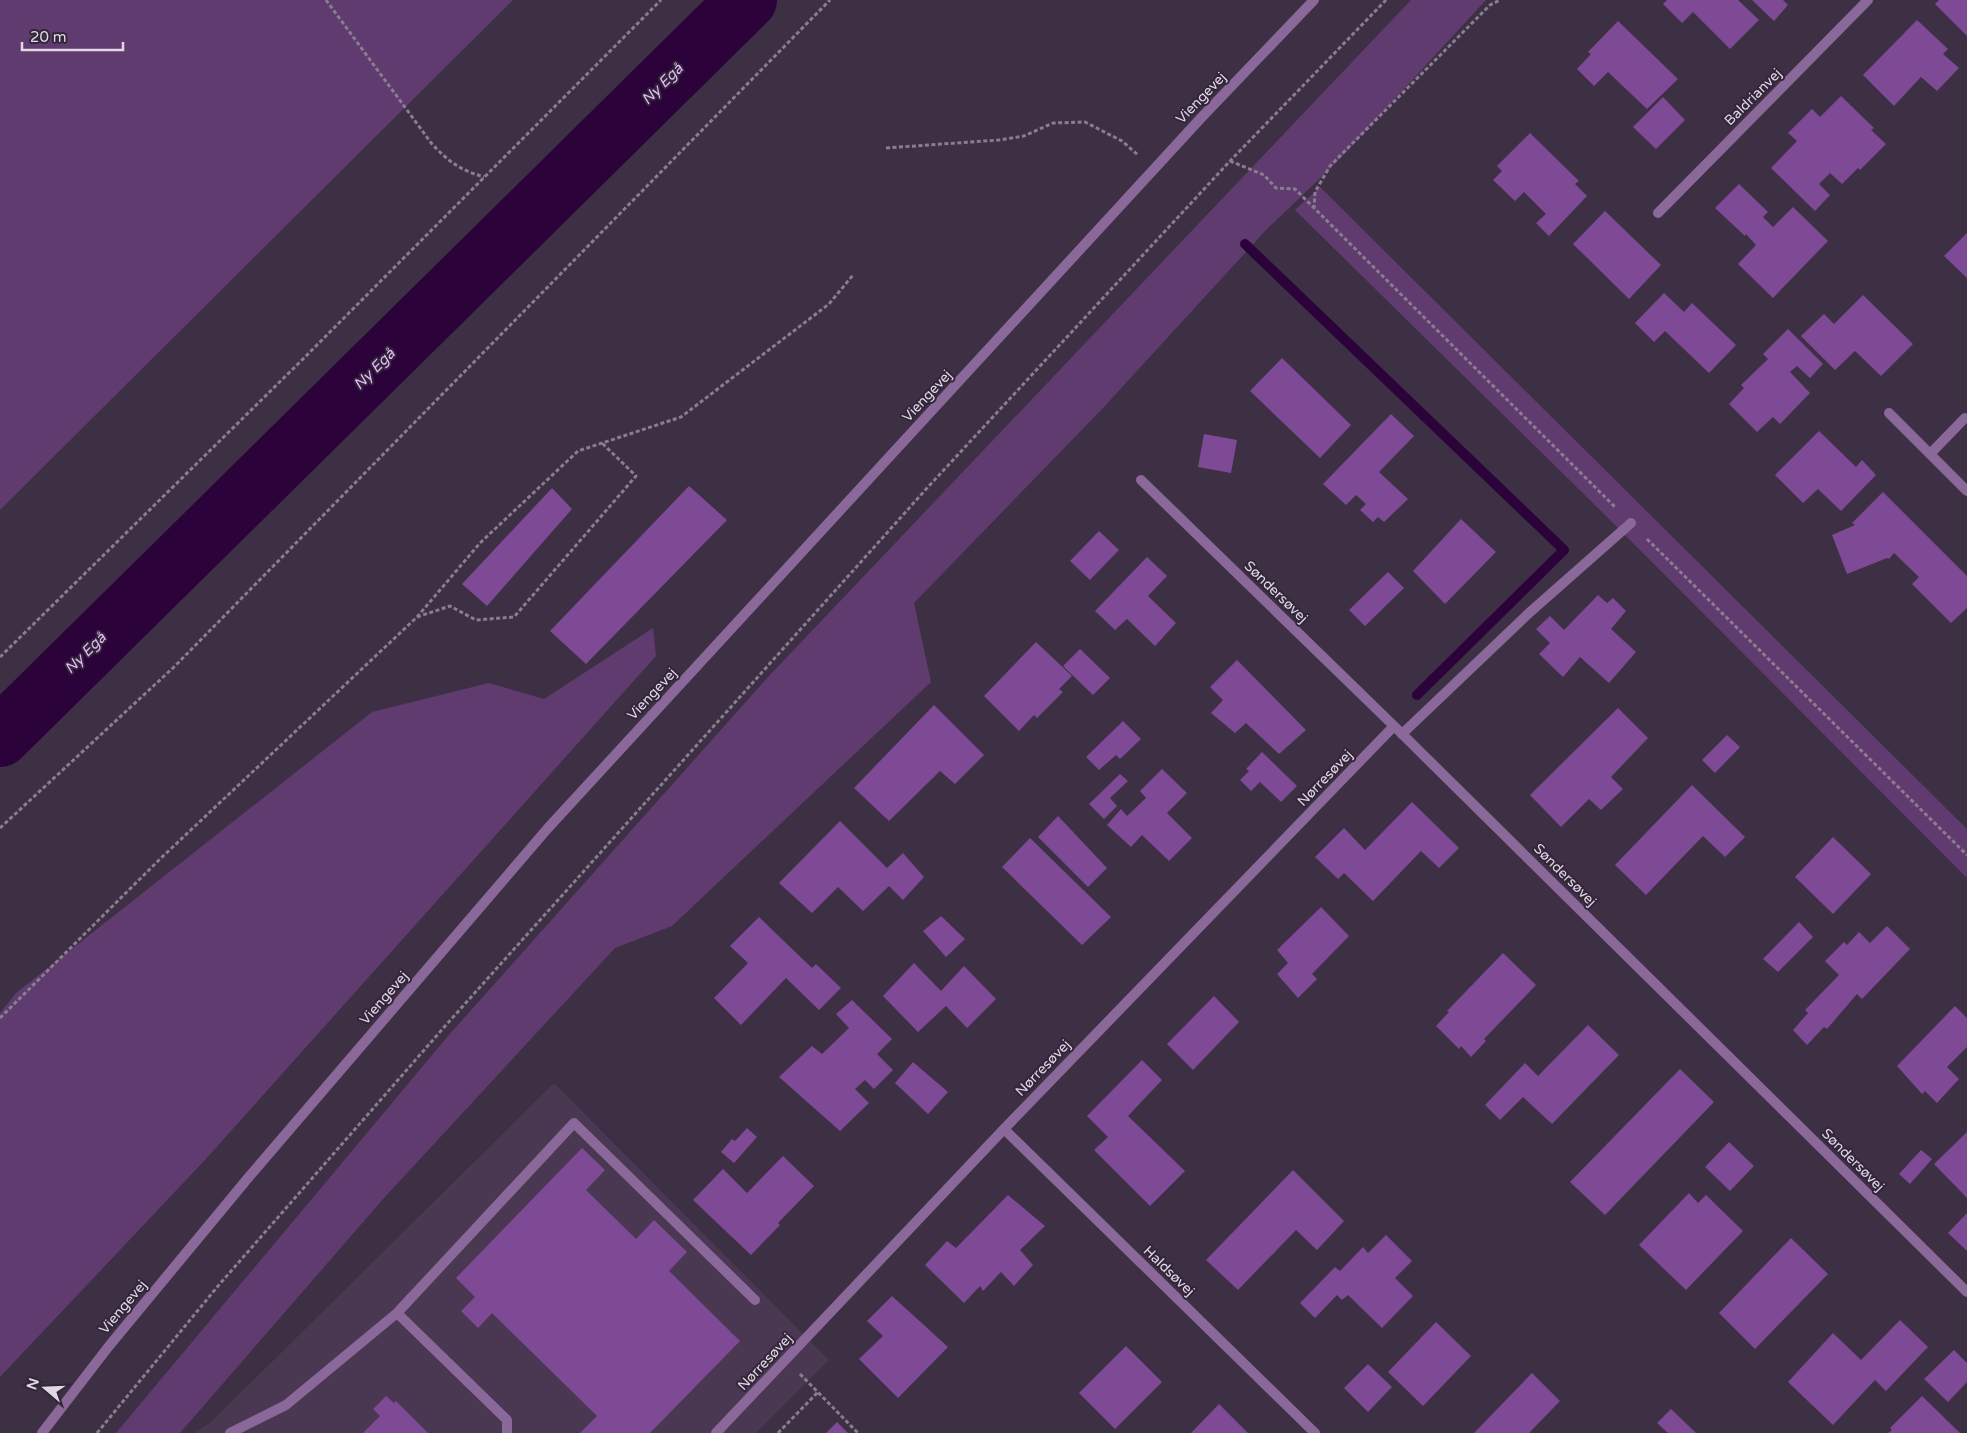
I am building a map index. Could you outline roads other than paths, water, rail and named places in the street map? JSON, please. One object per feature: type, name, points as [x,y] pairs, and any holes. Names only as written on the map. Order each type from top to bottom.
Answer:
[{"type":"street","name":"Viengevej","points":[[42,1433],[109,1346],[242,1185],[548,828],[1154,168],[1314,0]]},
{"type":"street","name":"Baldrianvej","points":[[1658,214],[1868,0]]},
{"type":"street","points":[[1889,413],[1967,491]]},
{"type":"street","points":[[1930,454],[1965,418]]},
{"type":"street","name":"Søndersøvej","points":[[1141,480],[1398,730],[1967,1292]]},
{"type":"street","name":"Nørresøvej","points":[[716,1433],[1004,1130],[1398,730],[1631,523]]},
{"type":"street","points":[[230,1433],[286,1405],[397,1313],[574,1123],[755,1300]]},
{"type":"street","name":"Haldsøvej","points":[[1004,1130],[1315,1433]]},
{"type":"street","points":[[397,1313],[508,1420],[507,1433]]},
{"type":"waterway","name":"Ny Egå","points":[[0,737],[747,0]]},
{"type":"waterway","points":[[1245,244],[1564,550],[1417,695]]}]
